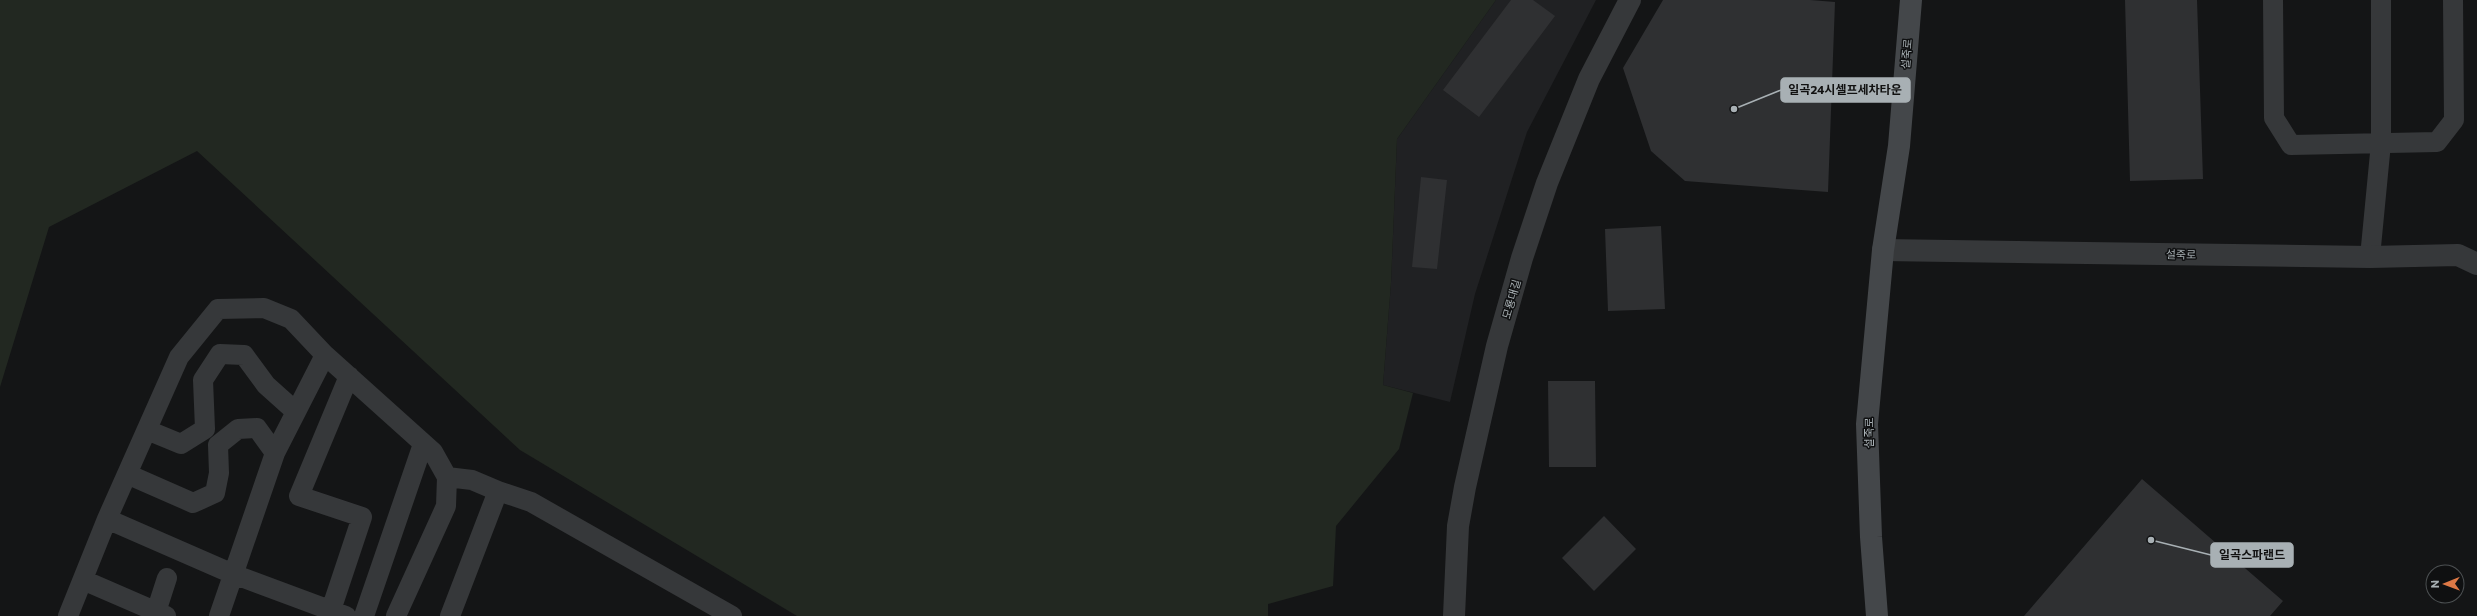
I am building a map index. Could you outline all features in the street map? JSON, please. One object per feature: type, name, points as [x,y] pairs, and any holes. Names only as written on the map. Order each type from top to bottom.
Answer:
[{"type":"main road","name":"설죽로","points":[[1877,616],[1871,537],[1867,424],[1883,250],[1898,146],[1911,0]]},
{"type":"street","name":"모룡대길","points":[[1454,616],[1458,526],[1465,487],[1497,346],[1522,258],[1547,183],[1589,78],[1630,0]]},
{"type":"street","name":"설죽로","points":[[1883,250],[2370,256],[2458,254],[2477,264]]},
{"type":"lane","points":[[2273,0],[2274,118],[2291,144],[2437,142],[2454,120],[2453,0]]},
{"type":"lane","points":[[2370,256],[2381,143],[2382,0]]},
{"type":"lane","points":[[68,616],[107,519],[179,357],[218,309],[264,308],[291,319],[325,355],[433,452],[447,477],[446,506],[396,616]]},
{"type":"lane","points":[[147,430],[181,444],[205,430],[203,380],[220,354],[244,355],[266,385],[295,411]]},
{"type":"lane","points":[[219,616],[275,453],[295,411],[325,355]]},
{"type":"lane","points":[[107,519],[233,574],[303,608],[339,613],[362,517],[299,496],[350,376]]},
{"type":"lane","points":[[127,474],[193,503],[215,493],[219,473],[218,445],[238,429],[257,428],[275,453]]},
{"type":"lane","points":[[364,616],[424,444]]},
{"type":"lane","points":[[447,477],[472,480],[498,491],[531,502],[732,616]]},
{"type":"lane","points":[[450,616],[498,491]]},
{"type":"lane","points":[[82,580],[161,614],[167,578]]},
{"type":"shaded area","points":[[0,0],[1496,0],[1397,139],[1391,283],[1383,385],[1413,393],[1399,449],[1336,526],[1333,586],[1268,604],[1268,616],[797,616],[520,450],[197,151],[49,227],[0,387]]},
{"type":"shaded area","points":[[1496,0],[1596,0],[1527,132],[1475,294],[1450,402],[1383,385],[1391,283],[1397,139]]},
{"type":"building","points":[[1511,0],[1533,0],[1555,16],[1479,117],[1443,90]]},
{"type":"building","points":[[1663,0],[1810,0],[1835,2],[1828,192],[1685,181],[1651,151],[1623,68]]},
{"type":"building","points":[[2125,0],[2197,0],[2203,179],[2130,181]]},
{"type":"building","points":[[1421,177],[1447,180],[1437,269],[1412,267]]},
{"type":"building","points":[[1661,226],[1665,309],[1608,311],[1605,229]]},
{"type":"building","points":[[1548,381],[1595,381],[1596,467],[1549,467]]},
{"type":"building","points":[[2142,479],[2283,601],[2270,616],[2024,616]]},
{"type":"building","points":[[1604,516],[1636,549],[1594,591],[1562,558]]},
{"type":"place","name":"일곡24시셀프세차타운","points":[[1734,109]]},
{"type":"place","name":"일곡스파랜드","points":[[2151,540]]}]
